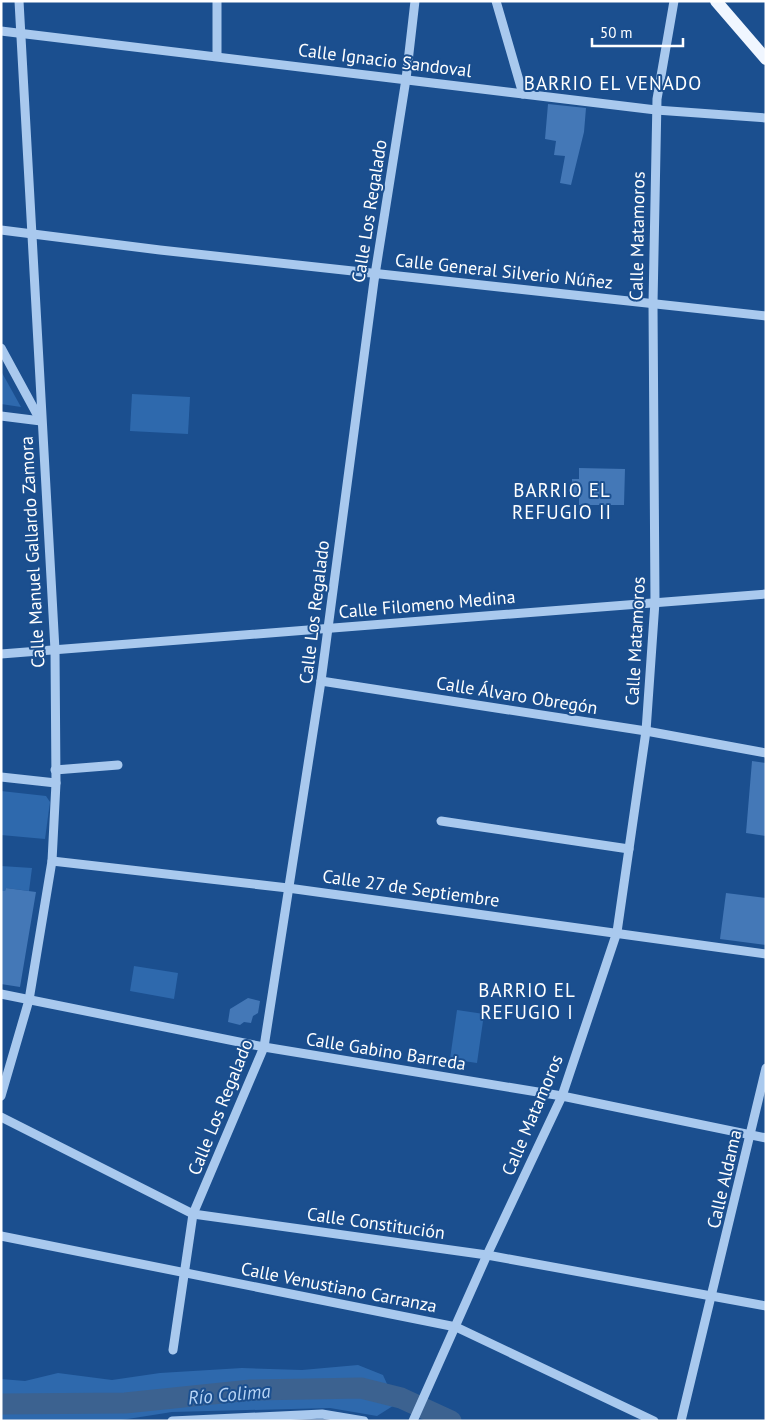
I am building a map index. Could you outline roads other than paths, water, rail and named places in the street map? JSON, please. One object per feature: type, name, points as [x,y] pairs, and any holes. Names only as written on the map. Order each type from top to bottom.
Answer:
[{"type":"main road","points":[[716,1],[766,59]]},
{"type":"street","name":"Calle Manuel Gallardo Zamora","points":[[1,1096],[29,1000],[52,861],[56,783],[55,650],[19,1]]},
{"type":"street","points":[[216,56],[217,1]]},
{"type":"street","name":"Calle Los Regalado","points":[[174,1350],[194,1214],[264,1047],[322,681],[375,273],[406,79],[415,1]]},
{"type":"street","points":[[496,1],[523,94]]},
{"type":"street","name":"Calle Matamoros","points":[[413,1421],[487,1255],[562,1096],[617,932],[646,731],[655,602],[653,304],[656,110],[674,1]]},
{"type":"street","name":"Calle Ignacio Sandoval","points":[[1,31],[656,110],[766,118]]},
{"type":"street","name":"Calle General Silverio Núñez","points":[[1,230],[766,316]]},
{"type":"street","points":[[1,348],[41,421]]},
{"type":"street","points":[[1,416],[41,421]]},
{"type":"street","name":"Calle Filomeno Medina","points":[[1,654],[766,594]]},
{"type":"street","name":"Calle Álvaro Obregón","points":[[322,681],[646,731],[766,753]]},
{"type":"street","points":[[55,770],[118,765]]},
{"type":"street","points":[[1,776],[56,783]]},
{"type":"street","points":[[441,821],[629,848]]},
{"type":"street","name":"Calle 27 de Septiembre","points":[[52,861],[288,888],[766,954]]},
{"type":"street","name":"Calle Gabino Barreda","points":[[1,994],[264,1047],[562,1096],[766,1138]]},
{"type":"street","name":"Calle Aldama","points":[[681,1421],[766,1068]]},
{"type":"street","name":"Calle Constitución","points":[[1,1117],[194,1214],[487,1255],[766,1306]]},
{"type":"street","name":"Calle Venustiano Carranza","points":[[1,1236],[456,1327],[654,1421]]},
{"type":"street","points":[[172,1421],[322,1414],[364,1421]]},
{"type":"waterway","name":"Río Colima","points":[[1,1404],[125,1403],[251,1390],[361,1388],[401,1398],[451,1421]]},
{"type":"district","name":"BARRIO EL VENADO","points":[[613,83]]},
{"type":"district","name":"BARRIO EL REFUGIO II","points":[[562,501]]},
{"type":"district","name":"BARRIO EL REFUGIO I","points":[[527,1001]]}]
